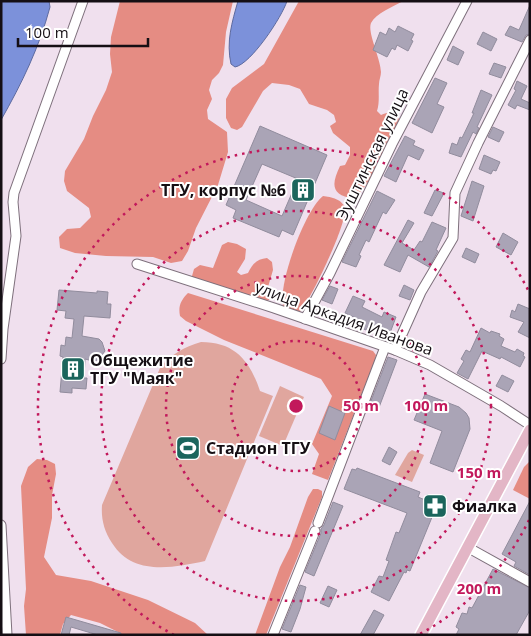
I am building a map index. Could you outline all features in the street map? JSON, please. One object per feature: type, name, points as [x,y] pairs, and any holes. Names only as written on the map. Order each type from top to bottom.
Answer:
[{"type":"main road","points":[[421,635],[530,430]]},
{"type":"street","points":[[1,359],[2,329],[16,236],[12,202],[14,193],[82,1]]},
{"type":"street","name":"Эуштинская улица","points":[[304,319],[330,273],[392,144],[467,1]]},
{"type":"street","points":[[395,350],[421,292],[453,238],[455,193],[530,40]]},
{"type":"street","name":"улица Аркадия Иванова","points":[[137,264],[395,350],[430,365],[530,425]]},
{"type":"street","points":[[273,635],[385,347]]},
{"type":"street","points":[[1,525],[7,635]]},
{"type":"street","points":[[467,547],[530,582]]},
{"type":"shaded area","points":[[120,1],[233,1],[226,32],[223,65],[219,73],[212,80],[209,90],[212,99],[207,110],[208,119],[227,132],[228,152],[218,185],[182,261],[171,263],[153,257],[75,253],[60,248],[59,237],[67,229],[80,228],[91,217],[89,208],[67,191],[64,181],[65,171],[84,139],[112,72],[111,37]]},
{"type":"shaded area","points":[[299,1],[403,1],[373,19],[370,27],[381,72],[377,111],[381,115],[393,113],[399,119],[367,184],[354,199],[337,192],[334,184],[340,166],[345,165],[350,155],[350,147],[333,133],[330,126],[336,122],[334,115],[327,110],[309,104],[300,89],[289,85],[272,83],[263,91],[242,127],[237,130],[231,128],[226,118],[226,99],[232,88],[264,64]]},
{"type":"shaded area","points":[[323,196],[333,198],[342,203],[345,209],[344,217],[327,261],[312,293],[300,312],[283,306],[285,281],[301,231],[308,216]]},
{"type":"shaded area","points":[[228,242],[246,249],[245,259],[237,272],[241,275],[248,273],[253,265],[260,260],[267,258],[272,262],[273,270],[268,287],[271,293],[269,300],[264,302],[195,280],[192,276],[194,269],[200,265],[213,268],[222,245]]},
{"type":"shaded area","points":[[188,293],[373,351],[376,355],[328,480],[312,474],[319,454],[312,444],[332,396],[321,379],[224,340],[186,321],[180,316],[179,309]]},
{"type":"shaded area","name":"Стадион ТГУ","points":[[201,342],[223,345],[240,355],[256,380],[260,391],[273,396],[205,561],[167,567],[142,565],[131,561],[121,554],[112,543],[104,525],[102,505],[160,368],[178,352]]},
{"type":"shaded area","points":[[280,386],[304,397],[283,446],[259,436]]},
{"type":"shaded area","points":[[412,450],[424,455],[412,482],[395,475],[408,453]]},
{"type":"shaded area","points":[[37,459],[47,460],[55,464],[56,474],[52,495],[52,518],[44,557],[56,575],[91,581],[148,600],[195,623],[208,635],[117,635],[118,632],[100,623],[71,615],[63,624],[60,635],[26,635],[24,606],[26,589],[21,486],[28,467]]},
{"type":"shaded area","points":[[530,461],[530,499],[513,490],[524,467]]},
{"type":"shaded area","points":[[313,489],[322,491],[322,497],[266,635],[255,635],[280,567]]},
{"type":"water","points":[[1,1],[49,1],[50,7],[41,37],[29,65],[1,120]]},
{"type":"water","points":[[238,1],[287,1],[265,39],[249,58],[235,67],[231,64],[229,40]]},
{"type":"building","points":[[530,5],[530,34],[526,35],[522,42],[505,35],[510,26],[519,30]]},
{"type":"building","points":[[398,26],[414,34],[408,51],[397,45],[395,50],[392,48],[387,57],[373,50],[380,32],[386,35],[389,28],[395,32]]},
{"type":"building","points":[[483,32],[497,39],[491,51],[477,44]]},
{"type":"building","points":[[453,46],[464,52],[458,65],[447,60]]},
{"type":"building","points":[[494,63],[506,67],[501,78],[489,74]]},
{"type":"building","points":[[435,78],[447,83],[437,104],[444,107],[432,133],[412,123]]},
{"type":"building","points":[[517,81],[527,86],[521,99],[530,103],[530,110],[517,105],[515,109],[508,105],[516,90],[514,89]]},
{"type":"building","points":[[481,90],[492,95],[477,127],[479,128],[476,134],[473,132],[461,157],[449,153],[452,143],[457,145],[460,137],[462,138],[474,113],[472,113]]},
{"type":"building","name":"ТГУ, корпус №6","points":[[260,126],[327,155],[293,235],[282,230],[279,237],[233,218],[236,210],[226,205]],"holes":[[[262,164],[298,179],[282,216],[246,200]]]},
{"type":"building","points":[[493,127],[504,132],[499,142],[488,137]]},
{"type":"building","points":[[405,136],[415,141],[413,145],[424,150],[419,160],[408,155],[396,182],[384,176]]},
{"type":"building","points":[[484,155],[500,162],[496,171],[493,170],[491,174],[479,169]]},
{"type":"building","points":[[472,181],[484,186],[473,221],[461,216]]},
{"type":"building","points":[[435,190],[444,193],[432,216],[424,213]]},
{"type":"building","points":[[377,191],[395,200],[386,214],[383,212],[369,242],[366,240],[356,267],[342,262]]},
{"type":"building","points":[[408,220],[414,223],[402,243],[414,250],[420,241],[422,242],[432,222],[446,228],[436,250],[438,251],[429,267],[408,255],[400,272],[384,265]]},
{"type":"building","points":[[503,233],[518,242],[511,255],[496,247]]},
{"type":"building","points":[[466,248],[479,254],[475,263],[462,257]]},
{"type":"building","points":[[404,285],[414,290],[410,300],[399,296]]},
{"type":"building","points":[[330,286],[338,289],[332,304],[322,300]]},
{"type":"building","points":[[59,290],[108,292],[107,304],[111,304],[110,318],[84,316],[82,336],[99,339],[105,351],[98,360],[85,359],[84,378],[87,378],[86,389],[72,388],[72,393],[60,392],[63,357],[60,356],[61,345],[65,346],[66,337],[72,338],[74,319],[65,318],[66,311],[57,310]]},
{"type":"building","points":[[353,296],[365,301],[362,307],[382,317],[384,312],[396,317],[390,333],[369,325],[366,330],[355,325],[358,319],[345,313]]},
{"type":"building","points":[[518,304],[530,309],[530,338],[518,332],[524,322],[510,317],[512,310],[515,312]]},
{"type":"building","points":[[481,328],[490,333],[491,331],[500,334],[499,336],[504,339],[501,346],[515,352],[517,349],[524,353],[523,356],[525,357],[520,367],[501,357],[500,359],[482,351],[468,379],[457,373],[464,361],[461,359],[466,350],[470,352]]},
{"type":"building","points":[[388,357],[397,360],[378,410],[369,406]]},
{"type":"building","points":[[502,375],[514,381],[508,392],[496,386]]},
{"type":"building","points":[[425,394],[459,407],[469,418],[470,429],[453,472],[430,463],[442,431],[414,420]]},
{"type":"building","points":[[329,406],[345,413],[335,440],[319,433]]},
{"type":"building","points":[[389,447],[397,452],[390,465],[382,461]]},
{"type":"building","points":[[357,468],[420,492],[418,497],[437,505],[410,571],[404,572],[389,601],[371,592],[379,576],[383,577],[389,561],[386,560],[396,532],[399,533],[407,513],[344,489],[352,469],[356,470]]},
{"type":"building","points":[[530,501],[530,575],[514,566],[516,562],[502,554]]},
{"type":"building","points":[[333,502],[343,506],[314,576],[305,572]]},
{"type":"building","points":[[493,569],[530,588],[530,610],[516,635],[456,635],[459,629],[456,627],[462,613],[467,614],[469,607],[472,608]]},
{"type":"building","points":[[300,585],[306,587],[291,632],[282,629]]},
{"type":"building","points":[[328,586],[337,590],[329,607],[320,603]]},
{"type":"building","points":[[374,610],[384,615],[373,635],[360,635]]},
{"type":"building","points":[[66,617],[121,633],[121,635],[98,635],[71,627],[69,635],[61,635]]},
{"type":"place","name":"ТГУ, корпус №6","points":[[303,190]]},
{"type":"place","name":"Общежитие ТГУ \"Маяк\"","points":[[73,369]]},
{"type":"place","name":"Стадион ТГУ","points":[[188,448]]},
{"type":"place","name":"Фиалка","points":[[435,506]]}]
